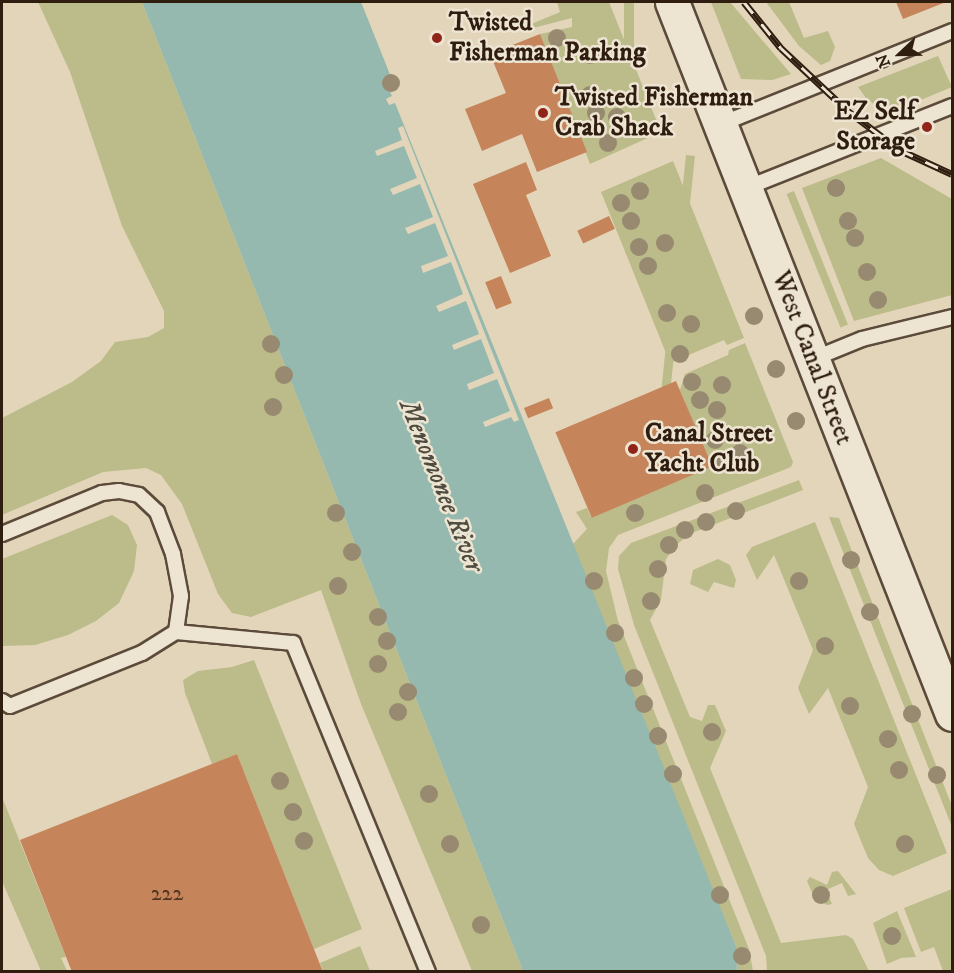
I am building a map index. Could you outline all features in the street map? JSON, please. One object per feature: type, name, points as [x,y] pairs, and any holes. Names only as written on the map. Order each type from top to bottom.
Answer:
[{"type":"street","name":"West Canal Street","points":[[672,2],[952,714]]},
{"type":"lane","points":[[720,124],[952,31]]},
{"type":"lane","points":[[746,188],[952,106]]},
{"type":"lane","points":[[813,359],[862,339],[952,317]]},
{"type":"lane","points":[[2,534],[102,494],[119,491],[139,495],[157,512],[173,554],[181,596],[176,632]]},
{"type":"lane","points":[[2,701],[10,706],[142,653],[176,632],[293,643],[428,972]]},
{"type":"shaded area","points":[[38,2],[142,2],[523,971],[472,971],[361,704],[321,590],[251,617],[232,613],[218,594],[182,504],[161,475],[146,468],[103,472],[2,515],[2,418],[72,382],[101,361],[115,342],[148,337],[164,328],[164,311],[122,226],[70,72]]},
{"type":"shaded area","points":[[557,2],[609,2],[661,132],[590,164],[540,34],[572,27],[572,18],[525,30],[524,27],[560,12]]},
{"type":"shaded area","points":[[624,2],[634,2],[634,136],[624,136]]},
{"type":"shaded area","points":[[711,2],[730,2],[791,74],[772,80],[741,79]]},
{"type":"shaded area","points":[[766,2],[789,2],[804,38],[828,31],[835,47],[830,61],[821,65],[799,46]]},
{"type":"shaded area","points":[[938,56],[952,87],[887,114],[866,98],[858,87]]},
{"type":"shaded area","points":[[686,155],[695,156],[660,484],[652,483]]},
{"type":"shaded area","points":[[881,158],[952,199],[952,295],[854,321],[802,188]]},
{"type":"shaded area","points":[[673,161],[744,338],[727,345],[724,340],[670,363],[601,192]]},
{"type":"shaded area","points":[[794,191],[848,325],[841,328],[787,194]]},
{"type":"shaded area","points":[[745,343],[793,462],[791,467],[618,535],[609,548],[606,571],[618,621],[749,949],[753,971],[737,971],[736,946],[571,546],[587,529],[576,512],[587,508],[591,517],[711,467],[680,390],[685,374],[728,355],[729,350]]},
{"type":"shaded area","points":[[799,480],[803,490],[692,533],[677,544],[666,559],[661,600],[650,620],[690,717],[702,721],[708,705],[715,705],[726,731],[710,768],[781,943],[846,935],[853,939],[869,971],[767,971],[766,956],[634,625],[618,569],[619,556],[631,543]]},
{"type":"shaded area","points":[[112,515],[128,525],[137,545],[134,571],[119,603],[96,621],[68,635],[35,645],[2,646],[2,559]]},
{"type":"shaded area","points":[[829,517],[839,518],[952,806],[952,827]]},
{"type":"shaded area","points":[[815,522],[947,853],[893,876],[879,870],[868,858],[854,824],[868,787],[828,688],[809,714],[798,688],[813,650],[774,555],[757,580],[746,555],[752,547]]},
{"type":"shaded area","points":[[718,559],[730,565],[736,580],[734,588],[714,582],[708,592],[690,584],[693,570]]},
{"type":"shaded area","points":[[254,660],[362,929],[314,949],[237,754],[212,764],[185,693],[183,680],[198,671],[232,667]]},
{"type":"shaded area","points":[[2,797],[66,957],[61,958],[67,971],[41,971],[2,881]]},
{"type":"shaded area","points":[[838,871],[856,894],[848,896],[842,883],[826,890],[832,904],[827,905],[814,897],[807,881],[810,877],[827,885],[832,872]]},
{"type":"shaded area","points":[[952,889],[952,971],[943,971],[934,947],[921,952],[904,908]]},
{"type":"shaded area","points":[[897,911],[916,957],[901,958],[887,964],[873,923]]},
{"type":"shaded area","points":[[360,946],[370,971],[323,971],[320,963]]},
{"type":"water","name":"Menomonee River","points":[[142,2],[361,2],[391,77],[385,80],[392,96],[386,99],[389,105],[395,103],[736,946],[737,971],[523,971]]},
{"type":"pier","points":[[403,126],[519,420],[514,422],[511,417],[485,427],[483,422],[510,411],[497,379],[469,390],[467,384],[494,373],[481,339],[454,350],[452,345],[479,334],[466,301],[439,312],[436,306],[463,294],[451,262],[423,273],[421,266],[448,256],[435,223],[408,234],[405,228],[433,217],[420,184],[393,195],[390,189],[417,178],[404,146],[377,156],[375,151],[402,140],[398,128]]},
{"type":"building","points":[[896,2],[946,2],[903,19]]},
{"type":"building","name":"Twisted Fisherman Crab Shack","points":[[540,34],[587,152],[537,172],[522,134],[482,151],[465,109],[506,93],[490,54]]},
{"type":"building","points":[[526,162],[537,190],[526,195],[551,256],[510,273],[473,184]]},
{"type":"building","points":[[609,216],[615,229],[583,243],[577,231]]},
{"type":"building","points":[[501,276],[512,303],[496,309],[485,282]]},
{"type":"building","name":"Canal Street Yacht Club","points":[[676,381],[712,467],[592,518],[555,432]]},
{"type":"building","points":[[549,398],[553,408],[528,418],[524,408]]},
{"type":"building","points":[[237,754],[323,972],[72,972],[20,840]]},
{"type":"railway","points":[[744,2],[781,48],[848,111],[900,150],[952,174]]},
{"type":"place","name":"Twisted Fisherman Parking","points":[[437,38]]},
{"type":"place","name":"Twisted Fisherman Crab Shack","points":[[543,113]]},
{"type":"place","name":"EZ Self Storage","points":[[927,127]]},
{"type":"place","name":"Canal Street Yacht Club","points":[[633,449]]}]
